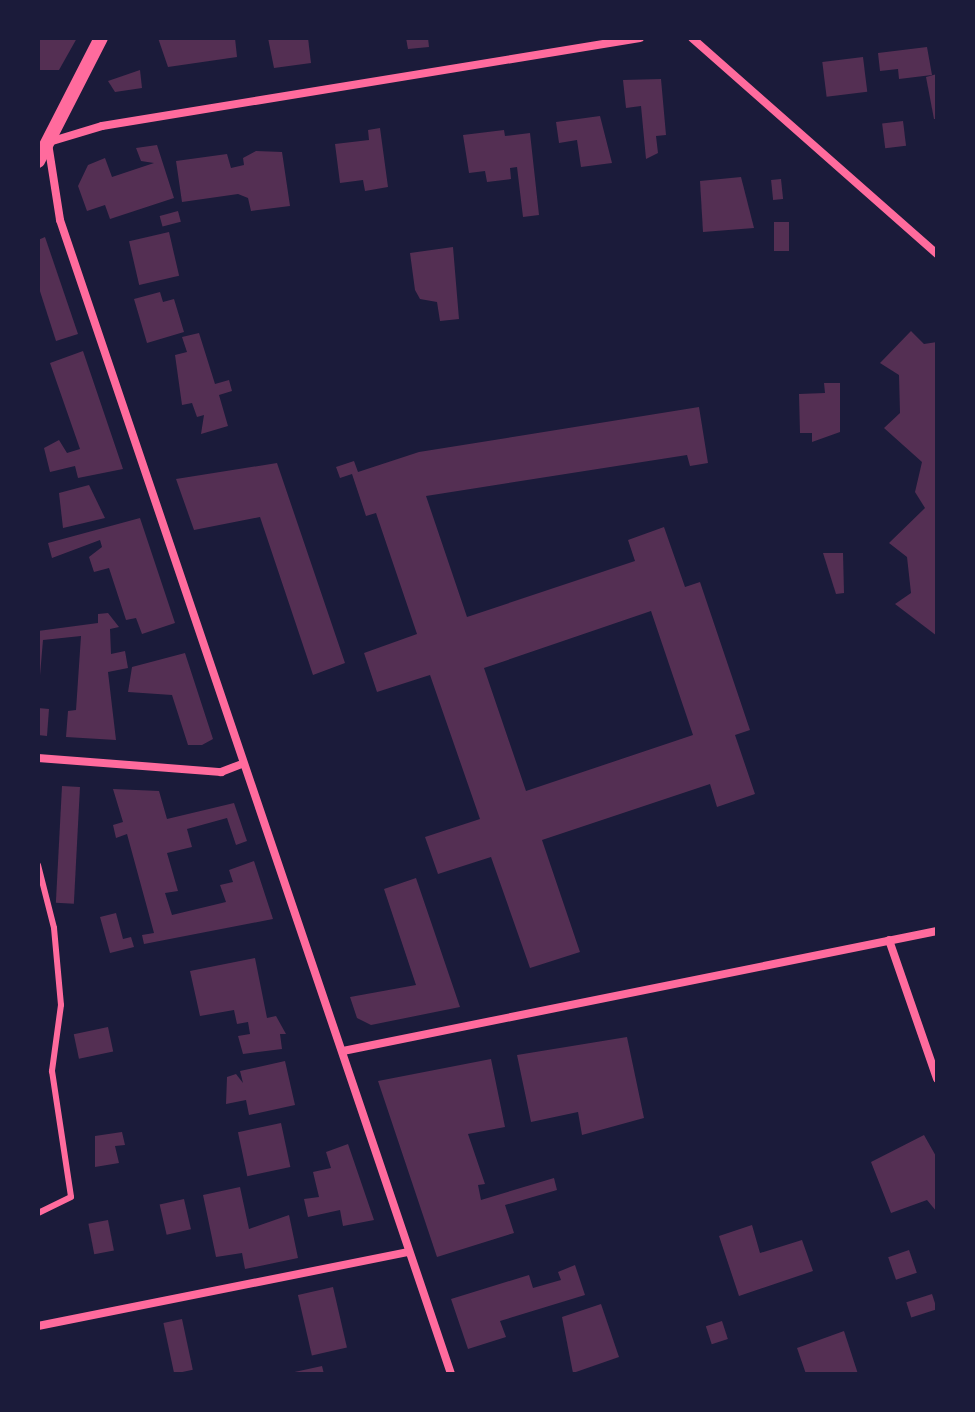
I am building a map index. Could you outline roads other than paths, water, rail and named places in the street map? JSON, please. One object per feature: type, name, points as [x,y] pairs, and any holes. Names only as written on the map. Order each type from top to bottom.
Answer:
[{"type":"street","points":[[38,161],[43,139],[101,38]]},
{"type":"street","points":[[43,139],[102,126],[640,38]]},
{"type":"street","points":[[692,38],[937,254]]},
{"type":"street","points":[[43,139],[60,220],[451,1374]]},
{"type":"street","points":[[38,758],[221,772],[242,764]]},
{"type":"street","points":[[343,1051],[937,931]]},
{"type":"street","points":[[889,940],[937,1079]]},
{"type":"street","points":[[38,1326],[409,1252]]},
{"type":"lane","points":[[38,865],[54,928],[61,1005],[52,1071],[71,1197],[38,1213]]}]
